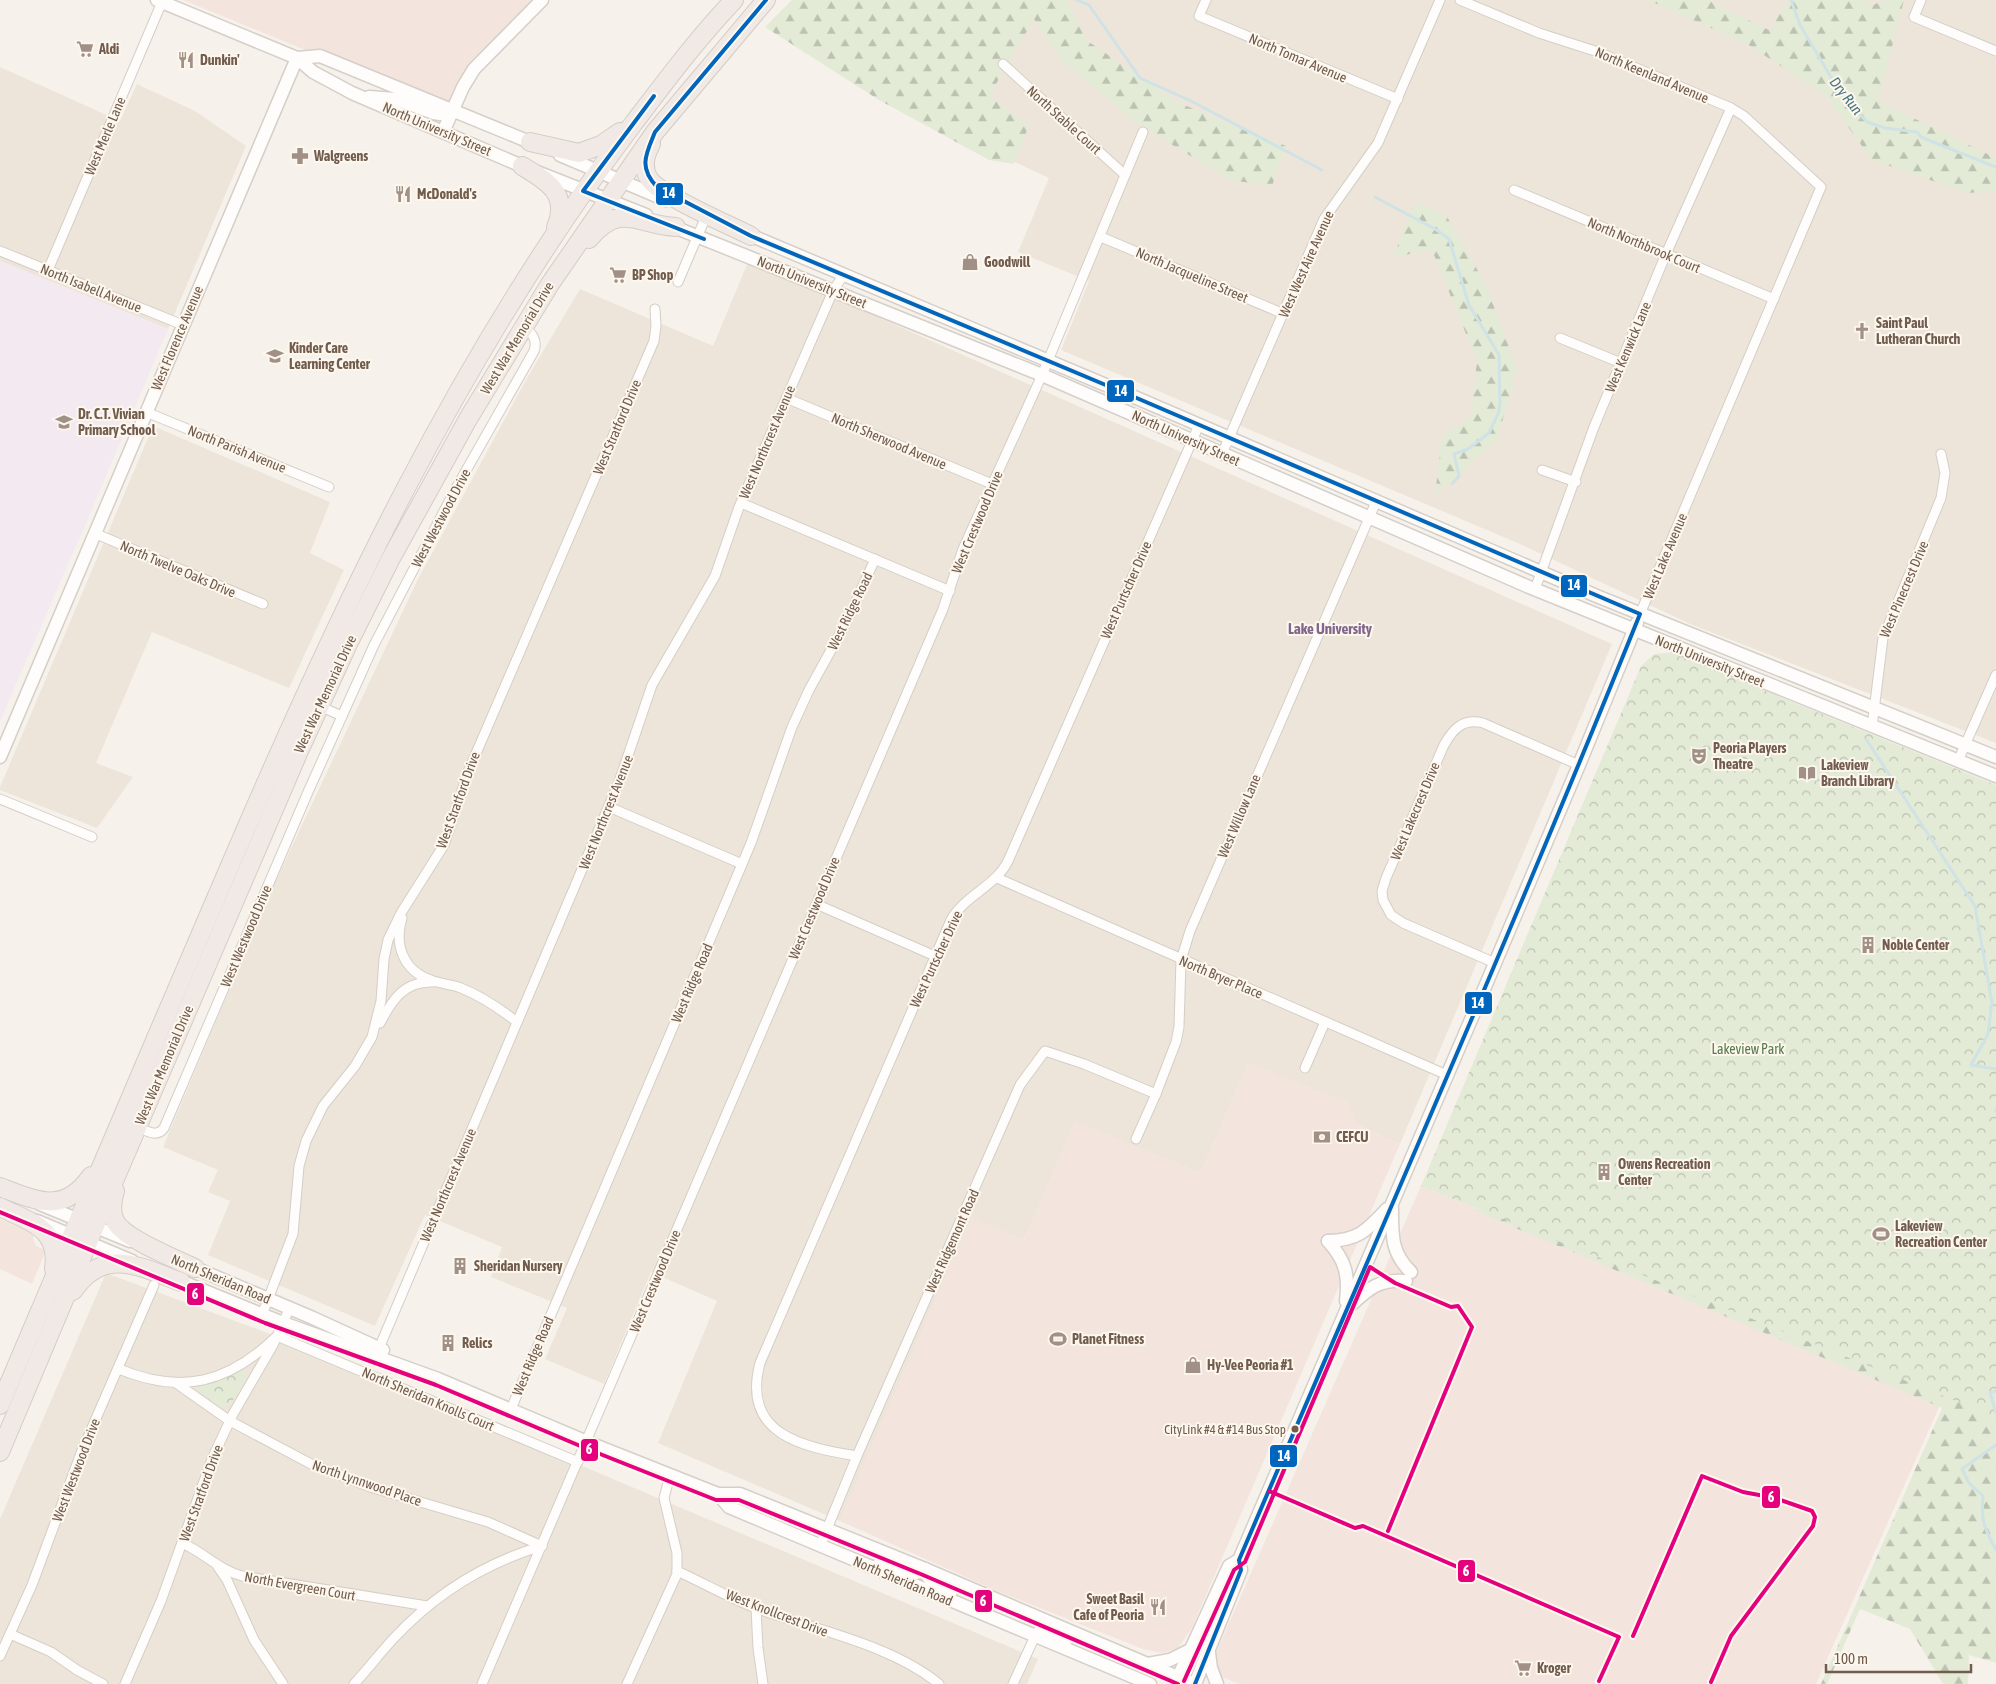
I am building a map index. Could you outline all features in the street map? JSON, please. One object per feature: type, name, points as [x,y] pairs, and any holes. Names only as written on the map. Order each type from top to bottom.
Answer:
[{"type":"highway","name":"West War Memorial Drive","points":[[0,1405],[302,698],[351,594],[409,480],[474,362],[546,245],[598,170],[688,51],[734,0]]},
{"type":"highway","name":"West War Memorial Drive","points":[[0,1452],[137,1127],[319,706],[390,560],[436,474],[486,388],[607,200],[656,132],[766,0]]},
{"type":"highway","points":[[530,142],[576,153],[606,142],[621,131],[688,51]]},
{"type":"highway","points":[[656,132],[645,160],[645,169],[649,179],[660,189],[707,215],[752,236]]},
{"type":"highway","points":[[522,166],[549,184],[559,202],[559,218],[546,245]]},
{"type":"highway","points":[[525,327],[573,259],[591,237],[606,223],[629,217],[676,227]]},
{"type":"highway","points":[[0,1187],[45,1202],[60,1200],[74,1194],[95,1169],[133,1090]]},
{"type":"highway","points":[[137,1127],[113,1199],[112,1211],[115,1221],[127,1234],[195,1268]]},
{"type":"highway","points":[[0,1206],[42,1229],[53,1243],[55,1253],[53,1274],[38,1317]]},
{"type":"highway","points":[[39,1358],[74,1291],[87,1274],[98,1267],[113,1262],[127,1263],[182,1282]]},
{"type":"main road","points":[[443,132],[463,87],[477,65],[542,0]]},
{"type":"main road","name":"North University Street","points":[[160,1],[297,58],[312,72],[359,96],[522,166],[1042,375],[1369,519],[1536,590],[1996,776]]},
{"type":"main road","name":"North University Street","points":[[297,58],[320,56],[707,215]]},
{"type":"main road","name":"West Florence Avenue","points":[[0,757],[297,58]]},
{"type":"main road","points":[[359,96],[396,99],[434,113],[446,113],[452,110]]},
{"type":"main road","name":"North University Street","points":[[752,236],[1229,437],[1541,573],[1996,757]]},
{"type":"main road","name":"West Lake Avenue","points":[[1195,1684],[1241,1570],[1239,1560],[1579,765],[1640,614]]},
{"type":"main road","name":"North Sheridan Road","points":[[0,1187],[290,1308],[378,1352],[587,1442],[718,1494],[740,1494],[925,1569],[1082,1636],[1147,1664],[1177,1681],[1195,1684]]},
{"type":"main road","points":[[1345,1311],[1362,1294],[1380,1282],[1408,1277],[1396,1254],[1392,1234],[1392,1203]]},
{"type":"main road","points":[[1345,1311],[1346,1268],[1338,1253],[1328,1241],[1347,1241],[1359,1235],[1392,1203]]},
{"type":"main road","name":"North Sheridan Road","points":[[0,1206],[262,1315],[378,1352]]},
{"type":"main road","name":"North Sheridan Road","points":[[718,1494],[729,1507],[1145,1683]]},
{"type":"main road","name":"West Lake Avenue","points":[[1177,1681],[1229,1566],[1239,1560]]},
{"type":"main road","points":[[859,1562],[885,1565],[913,1574],[919,1574],[925,1569]]},
{"type":"main road","points":[[925,1569],[926,1576],[935,1585],[961,1597],[980,1613]]},
{"type":"main road","points":[[1035,1636],[1044,1630],[1066,1638],[1082,1636]]},
{"type":"main road","points":[[1147,1664],[1170,1660],[1190,1650]]},
{"type":"main road","points":[[1208,1651],[1211,1668],[1217,1684]]},
{"type":"street","name":"North Tomar Avenue","points":[[1206,0],[1199,16],[1398,99]]},
{"type":"street","name":"West West Aire Avenue","points":[[1222,454],[1324,219],[1370,155],[1398,99],[1440,0]]},
{"type":"street","name":"North Keenland Avenue","points":[[1460,0],[1539,33],[1598,52],[1731,108],[1744,116],[1822,187]]},
{"type":"street","points":[[1921,0],[1914,17],[1996,51]]},
{"type":"street","name":"West Merle Lane","points":[[48,270],[160,1]]},
{"type":"street","name":"North Stable Court","points":[[1003,64],[1125,175]]},
{"type":"street","name":"West Kenwick Lane","points":[[1536,590],[1594,427],[1666,254],[1731,108]]},
{"type":"street","name":"West Crestwood Drive","points":[[482,1684],[950,591],[963,549],[1048,361],[1143,132]]},
{"type":"street","name":"West Lake Avenue","points":[[1640,614],[1822,187]]},
{"type":"street","name":"North Northbrook Court","points":[[1514,190],[1774,299]]},
{"type":"street","points":[[678,282],[707,215]]},
{"type":"street","name":"North Jacqueline Street","points":[[1101,236],[1284,314]]},
{"type":"street","name":"North Isabell Avenue","points":[[0,251],[183,325]]},
{"type":"street","name":"West Northcrest Avenue","points":[[378,1352],[609,807],[627,761],[652,685],[672,647],[715,576],[741,503],[833,291],[844,274]]},
{"type":"street","name":"West Stratford Drive","points":[[262,1315],[293,1234],[299,1166],[308,1136],[323,1106],[355,1066],[370,1041],[379,1011],[384,958],[388,940],[401,913],[446,839],[468,772],[648,356],[656,333],[655,309]]},
{"type":"street","name":"West Westwood Drive","points":[[137,1127],[155,1134],[160,1133],[164,1128],[342,716],[388,618],[490,427],[534,351],[536,345],[535,338],[525,327]]},
{"type":"street","points":[[1560,338],[1621,363]]},
{"type":"street","name":"North Sherwood Avenue","points":[[786,398],[992,484]]},
{"type":"street","name":"North Parish Avenue","points":[[146,412],[329,487]]},
{"type":"street","name":"West Purtscher Drive","points":[[858,1456],[803,1445],[780,1433],[770,1424],[760,1405],[757,1392],[757,1377],[763,1355],[935,956],[958,909],[997,878],[1008,861],[1199,425]]},
{"type":"street","name":"West Pinecrest Drive","points":[[1872,726],[1883,638],[1943,493],[1945,468],[1941,454]]},
{"type":"street","points":[[1542,470],[1576,482]]},
{"type":"street","name":"West Willow Lane","points":[[1136,1138],[1156,1094],[1178,1035],[1180,960],[1190,931],[1376,502]]},
{"type":"street","points":[[741,503],[950,591]]},
{"type":"street","name":"North Twelve Oaks Drive","points":[[94,533],[263,604]]},
{"type":"street","name":"West Ridge Road","points":[[511,1410],[751,843],[792,727],[803,702],[847,621],[875,559]]},
{"type":"street","points":[[1958,761],[1996,675]]},
{"type":"street","points":[[302,698],[342,716]]},
{"type":"street","name":"West Lakecrest Drive","points":[[1495,963],[1411,927],[1391,915],[1384,902],[1382,892],[1392,864],[1444,745],[1452,732],[1461,724],[1473,721],[1483,722],[1579,765]]},
{"type":"street","points":[[0,799],[92,837]]},
{"type":"street","points":[[609,807],[742,864]]},
{"type":"street","name":"North Bryer Place","points":[[997,878],[1180,960],[1447,1075]]},
{"type":"street","points":[[411,897],[400,923],[400,949],[406,962],[415,973],[440,983],[461,988],[481,998],[517,1022]]},
{"type":"street","points":[[816,904],[935,956]]},
{"type":"street","points":[[370,1041],[389,1005],[400,993],[415,984],[440,983]]},
{"type":"street","points":[[1305,1068],[1325,1022]]},
{"type":"street","name":"West Ridgemont Road","points":[[820,1546],[1020,1085],[1045,1051],[1084,1064],[1156,1094]]},
{"type":"street","name":"West Westwood Drive","points":[[0,1656],[32,1585],[81,1453],[154,1285]]},
{"type":"street","name":"West Stratford Drive","points":[[125,1684],[154,1620],[208,1467],[230,1421],[278,1336],[290,1308]]},
{"type":"street","name":"North Lynnwood Place","points":[[119,1368],[149,1380],[176,1383],[200,1380],[235,1369],[254,1357],[278,1336]]},
{"type":"street","name":"North Sheridan Knolls Court","points":[[278,1336],[578,1462]]},
{"type":"street","name":"North Lynnwood Place","points":[[176,1383],[230,1421],[284,1451],[328,1472],[488,1522],[542,1546]]},
{"type":"street","points":[[627,1684],[674,1582],[677,1571],[677,1550],[664,1498],[670,1475]]},
{"type":"street","name":"North Evergreen Court","points":[[182,1542],[196,1549],[233,1574],[427,1606]]},
{"type":"street","points":[[354,1684],[394,1638],[427,1606],[485,1568],[521,1552],[542,1546]]},
{"type":"street","points":[[215,1563],[227,1580],[257,1645],[282,1684]]},
{"type":"street","name":"West Knollcrest Drive","points":[[677,1571],[756,1608],[890,1655],[919,1670],[939,1684]]},
{"type":"street","points":[[756,1608],[758,1648],[763,1684]]},
{"type":"street","points":[[10,1634],[45,1649],[80,1672],[103,1684]]},
{"type":"street","points":[[1013,1684],[1035,1636]]},
{"type":"shaded area","points":[[183,0],[542,0],[498,43],[452,110]]},
{"type":"shaded area","points":[[810,0],[1996,0],[1996,743],[1690,624],[1520,544],[1061,350],[1089,281],[1018,252],[1049,178],[972,142]]},
{"type":"shaded area","points":[[0,67],[120,121],[137,84],[195,111],[246,146],[168,329],[0,261]]},
{"type":"shaded area","name":"Dr. C.T. Vivian Primary School","points":[[0,261],[168,329],[0,721]]},
{"type":"shaded area","points":[[748,262],[806,285],[1612,644],[1400,1144],[1356,1124],[1248,1063],[1201,1173],[1075,1122],[1024,1240],[971,1218],[840,1521],[658,1443],[717,1301],[651,1272],[604,1384],[545,1359],[567,1308],[491,1277],[502,1247],[425,1215],[375,1326],[208,1255],[230,1201],[208,1192],[218,1170],[163,1147],[269,895],[418,579],[527,378],[580,289],[713,346]]},
{"type":"shaded area","points":[[153,426],[330,502],[310,553],[344,570],[289,688],[152,632],[96,763],[133,777],[97,828],[0,790],[0,787]]},
{"type":"shaded area","points":[[1248,1062],[1349,1103],[1356,1124],[1400,1144],[1192,1628],[1178,1648],[1162,1653],[1143,1649],[997,1591],[840,1521],[971,1217],[1024,1240],[1075,1121],[1201,1173]]},
{"type":"shaded area","points":[[1421,1186],[1944,1396],[1816,1684],[1239,1684],[1208,1671]]},
{"type":"shaded area","points":[[0,1219],[35,1233],[33,1239],[36,1246],[46,1250],[32,1284],[0,1269]]},
{"type":"shaded area","points":[[106,1273],[273,1335],[1038,1659],[1027,1684],[0,1684],[0,1519]]},
{"type":"green space","points":[[792,0],[1067,0],[1086,40],[1179,103],[1286,146],[1272,186],[1230,180],[1135,122],[1059,58],[1034,19],[989,96],[1029,125],[1014,164],[989,160],[879,100],[765,27]]},
{"type":"green space","points":[[1648,0],[1707,0],[1771,31],[1778,16],[1790,0],[1865,0],[1873,5],[1885,0],[1904,0],[1878,101],[1996,158],[1996,192],[1968,193],[1872,160],[1825,95],[1747,44]]},
{"type":"green space","points":[[1415,202],[1446,215],[1486,285],[1517,369],[1497,440],[1435,495],[1442,437],[1471,416],[1477,361],[1432,250],[1393,257]]},
{"type":"green space","name":"Lakeview Park","points":[[1672,653],[1996,785],[1996,1417],[1421,1186],[1641,666],[1654,654]]},
{"type":"green space","points":[[1528,1201],[1996,1283],[1996,1663],[1969,1655],[1968,1684],[1943,1684],[1910,1629],[1860,1609],[1827,1684],[1821,1684],[1942,1408],[1473,1210]]},
{"type":"green space","points":[[239,1371],[245,1372],[246,1378],[230,1405],[220,1407],[200,1393],[200,1387],[203,1385]]},
{"type":"waterway","points":[[1077,0],[1089,5],[1140,78],[1191,101],[1322,170]]},
{"type":"waterway","name":"Dry Run","points":[[1791,0],[1800,25],[1841,94],[1867,122],[1885,128],[1917,132],[1921,137],[1996,167]]},
{"type":"waterway","points":[[1375,197],[1435,229],[1449,239],[1469,305],[1499,355],[1500,404],[1498,414],[1489,433],[1468,449],[1454,454],[1459,476],[1452,484]]},
{"type":"waterway","points":[[1866,739],[1975,906],[1992,1003],[1988,1034],[1971,1065],[1996,1069]]},
{"type":"waterway","points":[[1996,1391],[1990,1393],[1996,1413]]},
{"type":"waterway","points":[[1996,1445],[1962,1469],[1969,1483],[1983,1496],[1982,1512],[1984,1524],[1996,1550]]},
{"type":"transit line","name":"14","points":[[766,0],[655,132],[647,154],[646,167],[647,173],[657,187],[751,236],[1139,399],[1640,614],[1492,970],[1239,1560],[1241,1570],[1195,1684]]},
{"type":"transit line","name":"14","points":[[654,96],[583,191],[704,239]]},
{"type":"transit line","name":"6","points":[[0,1212],[265,1323],[436,1385],[585,1448],[716,1500],[739,1500],[923,1575],[1178,1684]]},
{"type":"transit line","name":"6","points":[[1184,1681],[1234,1570],[1245,1562],[1370,1267],[1395,1283],[1451,1307],[1458,1306],[1472,1327],[1388,1531]]},
{"type":"transit line","name":"6","points":[[1633,1636],[1702,1476],[1743,1492],[1775,1498],[1812,1511],[1815,1517],[1813,1526],[1731,1636],[1711,1682]]},
{"type":"transit line","name":"6","points":[[1269,1491],[1355,1528],[1363,1526],[1619,1637],[1599,1681]]},
{"type":"place","name":"Aldi","points":[[85,49]]},
{"type":"place","name":"Dunkin'","points":[[186,60]]},
{"type":"place","name":"Walgreens","points":[[300,156]]},
{"type":"place","name":"McDonald's","points":[[403,194]]},
{"type":"place","name":"Goodwill","points":[[970,262]]},
{"type":"place","name":"BP Shop","points":[[618,275]]},
{"type":"place","name":"Saint Paul Lutheran Church","points":[[1862,331]]},
{"type":"place","name":"Kinder Care Learning Center","points":[[275,356]]},
{"type":"place","name":"Dr. C.T. Vivian Primary School","points":[[64,422]]},
{"type":"place","name":"Peoria Players Theatre","points":[[1699,756]]},
{"type":"place","name":"Lakeview Branch Library","points":[[1807,773]]},
{"type":"place","name":"Noble Center","points":[[1868,945]]},
{"type":"place","name":"CEFCU","points":[[1322,1137]]},
{"type":"place","name":"Owens Recreation Center","points":[[1604,1172]]},
{"type":"place","name":"Lakeview Recreation Center","points":[[1881,1234]]},
{"type":"place","name":"Sheridan Nursery","points":[[460,1266]]},
{"type":"place","name":"Planet Fitness","points":[[1058,1339]]},
{"type":"place","name":"Relics","points":[[448,1343]]},
{"type":"place","name":"Hy-Vee Peoria #1","points":[[1193,1365]]},
{"type":"place","name":"CityLink #4 & #14 Bus Stop","points":[[1295,1429]]},
{"type":"place","name":"Sweet Basil Cafe of Peoria","points":[[1158,1607]]},
{"type":"place","name":"Kroger","points":[[1523,1668]]},
{"type":"district","name":"Lake University","points":[[1330,629]]}]
